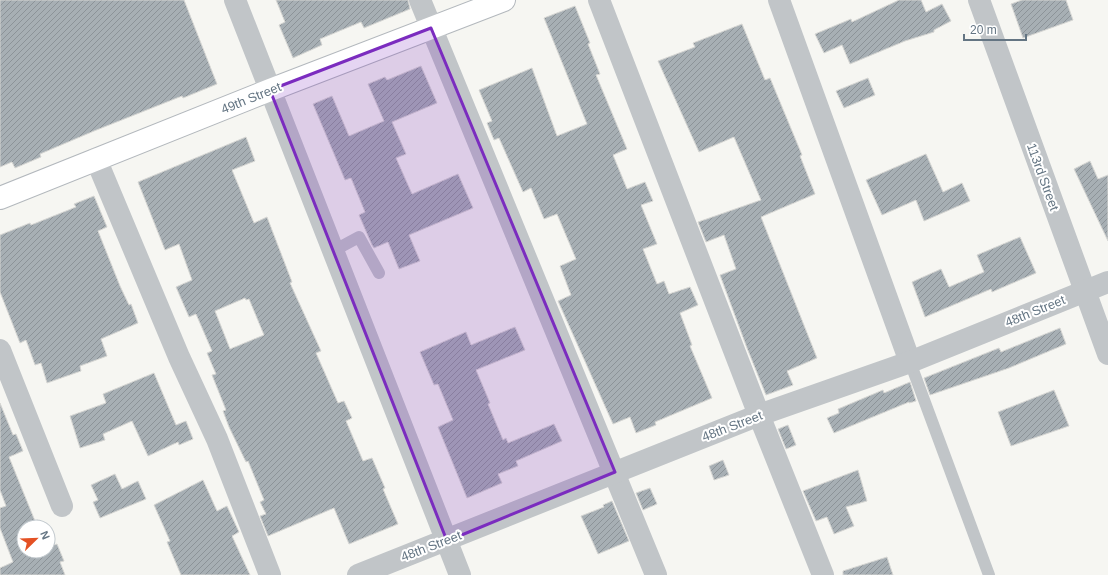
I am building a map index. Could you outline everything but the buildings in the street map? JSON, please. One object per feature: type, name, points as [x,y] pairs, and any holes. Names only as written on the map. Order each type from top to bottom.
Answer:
[{"type":"main road","name":"49th Street","points":[[0,198],[270,90],[504,0]]},
{"type":"street","points":[[235,0],[460,575]]},
{"type":"street","points":[[420,0],[656,575]]},
{"type":"street","points":[[599,0],[759,415],[823,575]]},
{"type":"street","points":[[779,0],[910,362]]},
{"type":"street","name":"113rd Street","points":[[978,0],[1108,354]]},
{"type":"street","points":[[96,160],[179,357],[217,439],[270,575]]},
{"type":"street","name":"48th Street","points":[[358,575],[447,541],[759,415],[910,362],[1108,282]]},
{"type":"street","points":[[0,350],[62,506]]},
{"type":"lane","points":[[333,251],[359,237],[379,273]]},
{"type":"lane","points":[[910,362],[989,575]]},
{"type":"highlighted area","points":[[431,28],[615,472],[447,541],[270,90]]}]
